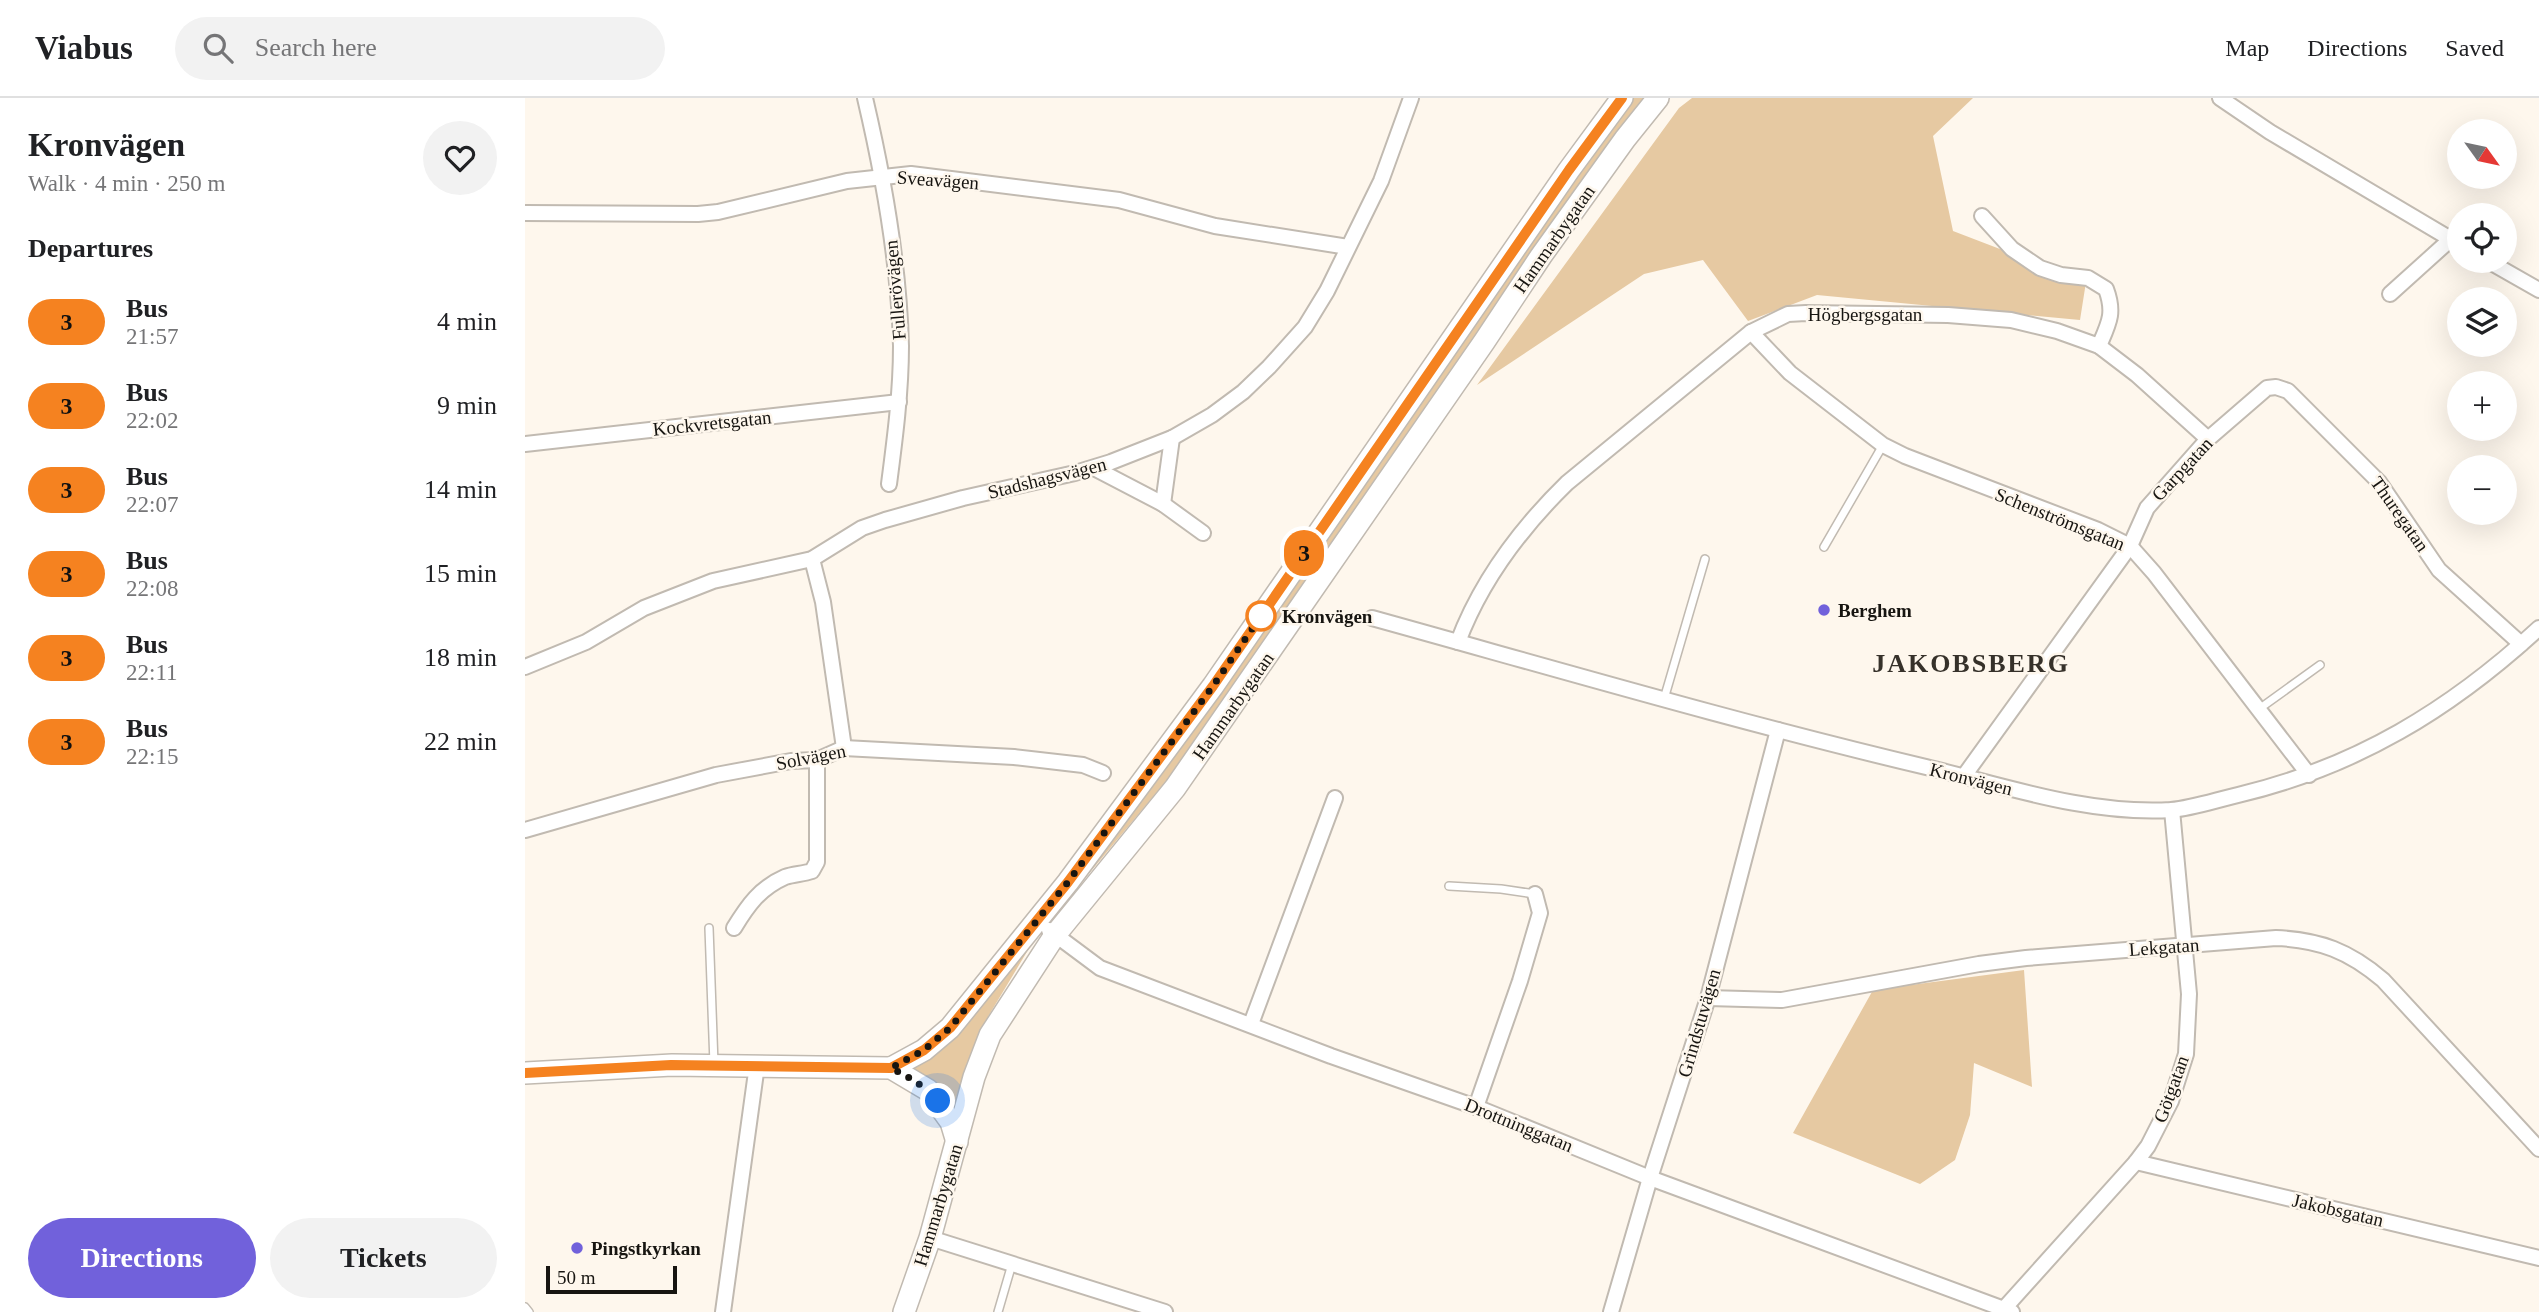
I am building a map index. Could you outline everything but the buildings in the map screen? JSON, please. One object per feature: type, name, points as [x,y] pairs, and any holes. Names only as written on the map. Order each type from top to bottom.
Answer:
[{"type":"main road","name":"Hammarbygatan","points":[[891,1068],[924,1050],[950,1028],[1068,882],[1213,686],[1569,170],[1622,98]]},
{"type":"main road","name":"Hammarbygatan","points":[[904,1312],[930,1238],[974,1077],[990,1035],[1055,935],[1175,788],[1541,256],[1625,139],[1658,98]]},
{"type":"main road","points":[[525,1073],[671,1065],[891,1068],[928,1090],[951,1122],[957,1142]]},
{"type":"street","name":"Fullerövägen","points":[[865,98],[884,177],[901,345],[899,402],[889,484]]},
{"type":"street","name":"Stadshagsvägen","points":[[525,667],[586,642],[645,608],[713,581],[812,559],[862,528],[885,520],[963,498],[1094,468],[1172,438],[1212,415],[1243,392],[1305,327],[1327,291],[1381,181],[1411,98]]},
{"type":"street","points":[[2220,98],[2270,132],[2447,237]]},
{"type":"street","name":"Sveavägen","points":[[525,214],[718,212],[847,181],[911,174],[1119,200],[1215,226],[1349,247]]},
{"type":"street","points":[[1982,216],[2012,249],[2040,268],[2061,275],[2088,278],[2106,289],[2112,304],[2110,320],[2099,346]]},
{"type":"street","points":[[2390,294],[2447,248]]},
{"type":"street","points":[[2510,273],[2539,290]]},
{"type":"street","name":"Högbergsgatan","points":[[1458,642],[1493,574],[1518,536],[1567,483],[1751,332],[1788,314],[1948,315],[2011,320],[2057,331],[2099,346],[2137,374],[2208,439]]},
{"type":"street","name":"Schenströmsgatan","points":[[1751,332],[1790,373],[1883,445],[2130,545],[2309,775]]},
{"type":"street","name":"Garpgatan","points":[[1964,776],[2130,545],[2147,508],[2208,439],[2267,388],[2276,387]]},
{"type":"street","name":"Thuregatan","points":[[2276,387],[2288,391],[2365,466],[2393,500],[2439,569],[2521,644]]},
{"type":"street","name":"Kockvretsgatan","points":[[525,444],[899,402]]},
{"type":"street","points":[[1163,504],[1172,438]]},
{"type":"street","points":[[1094,468],[1163,504],[1203,533]]},
{"type":"street","points":[[812,559],[823,602],[844,748]]},
{"type":"street","name":"Kronvägen","points":[[1372,618],[1778,730],[2010,789],[2074,802],[2132,809],[2172,810],[2266,789],[2346,760],[2402,732],[2456,697],[2539,628]]},
{"type":"street","name":"Grindstuvägen","points":[[1611,1312],[1650,1178],[1708,998],[1778,730]]},
{"type":"street","name":"Solvägen","points":[[525,830],[716,775],[790,761],[817,760],[844,748],[1014,757],[1083,765],[1103,773]]},
{"type":"street","points":[[734,928],[750,902],[764,889],[787,876],[812,871],[817,862],[817,760]]},
{"type":"street","points":[[1251,1024],[1335,797]]},
{"type":"street","name":"Götgatan","points":[[2006,1311],[2136,1162],[2160,1126],[2171,1101],[2186,1054],[2189,994],[2172,810]]},
{"type":"street","points":[[1476,1107],[1520,981],[1540,913],[1535,894]]},
{"type":"street","name":"Drottninggatan","points":[[1037,920],[1100,968],[1331,1056],[1476,1107],[1650,1178],[2006,1311]]},
{"type":"street","name":"Lekgatan","points":[[1708,998],[1782,1000],[1979,964],[2276,939],[2299,940],[2328,946],[2361,962],[2383,980],[2539,1149]]},
{"type":"street","points":[[723,1312],[757,1065]]},
{"type":"street","name":"Jakobsgatan","points":[[2136,1162],[2539,1258]]},
{"type":"street","points":[[930,1238],[1165,1312]]},
{"type":"lane","points":[[1824,547],[1883,445]]},
{"type":"lane","points":[[1664,699],[1705,559]]},
{"type":"lane","points":[[2259,709],[2320,665]]},
{"type":"lane","points":[[1449,886],[1535,894]]},
{"type":"lane","points":[[709,928],[714,1065]]},
{"type":"lane","points":[[999,1312],[1012,1264]]},
{"type":"lane","points":[[525,1307],[529,1312]]},
{"type":"shaded area","points":[[1633,98],[1646,98],[1591,170],[1167,780],[1061,907]]},
{"type":"shaded area","points":[[1692,98],[1973,98],[1933,136],[1953,231],[2086,282],[2080,320],[1817,295],[1748,321],[1703,260],[1644,274],[1477,385],[1679,108]]},
{"type":"shaded area","points":[[1031,945],[989,1015],[967,1063],[953,1108],[906,1065],[1015,957]]},
{"type":"shaded area","points":[[2024,970],[2032,1087],[1974,1063],[1970,1115],[1955,1160],[1920,1184],[1793,1133],[1873,990]]},
{"type":"bus line","name":"3","points":[[525,1073],[671,1065],[891,1068],[924,1050],[950,1028],[1068,882],[1213,686],[1569,170],[1622,98]]},
{"type":"place","name":"Berghem","points":[[1824,610]]},
{"type":"place","name":"Kronvägen","points":[[1261,616]]},
{"type":"place","name":"Pingstkyrkan","points":[[577,1248]]},
{"type":"district","name":"JAKOBSBERG","points":[[1971,663]]},
{"type":"route","points":[[938,1101],[914,1080],[891,1068],[924,1050],[950,1028],[1068,882],[1213,686],[1261,616]]}]
